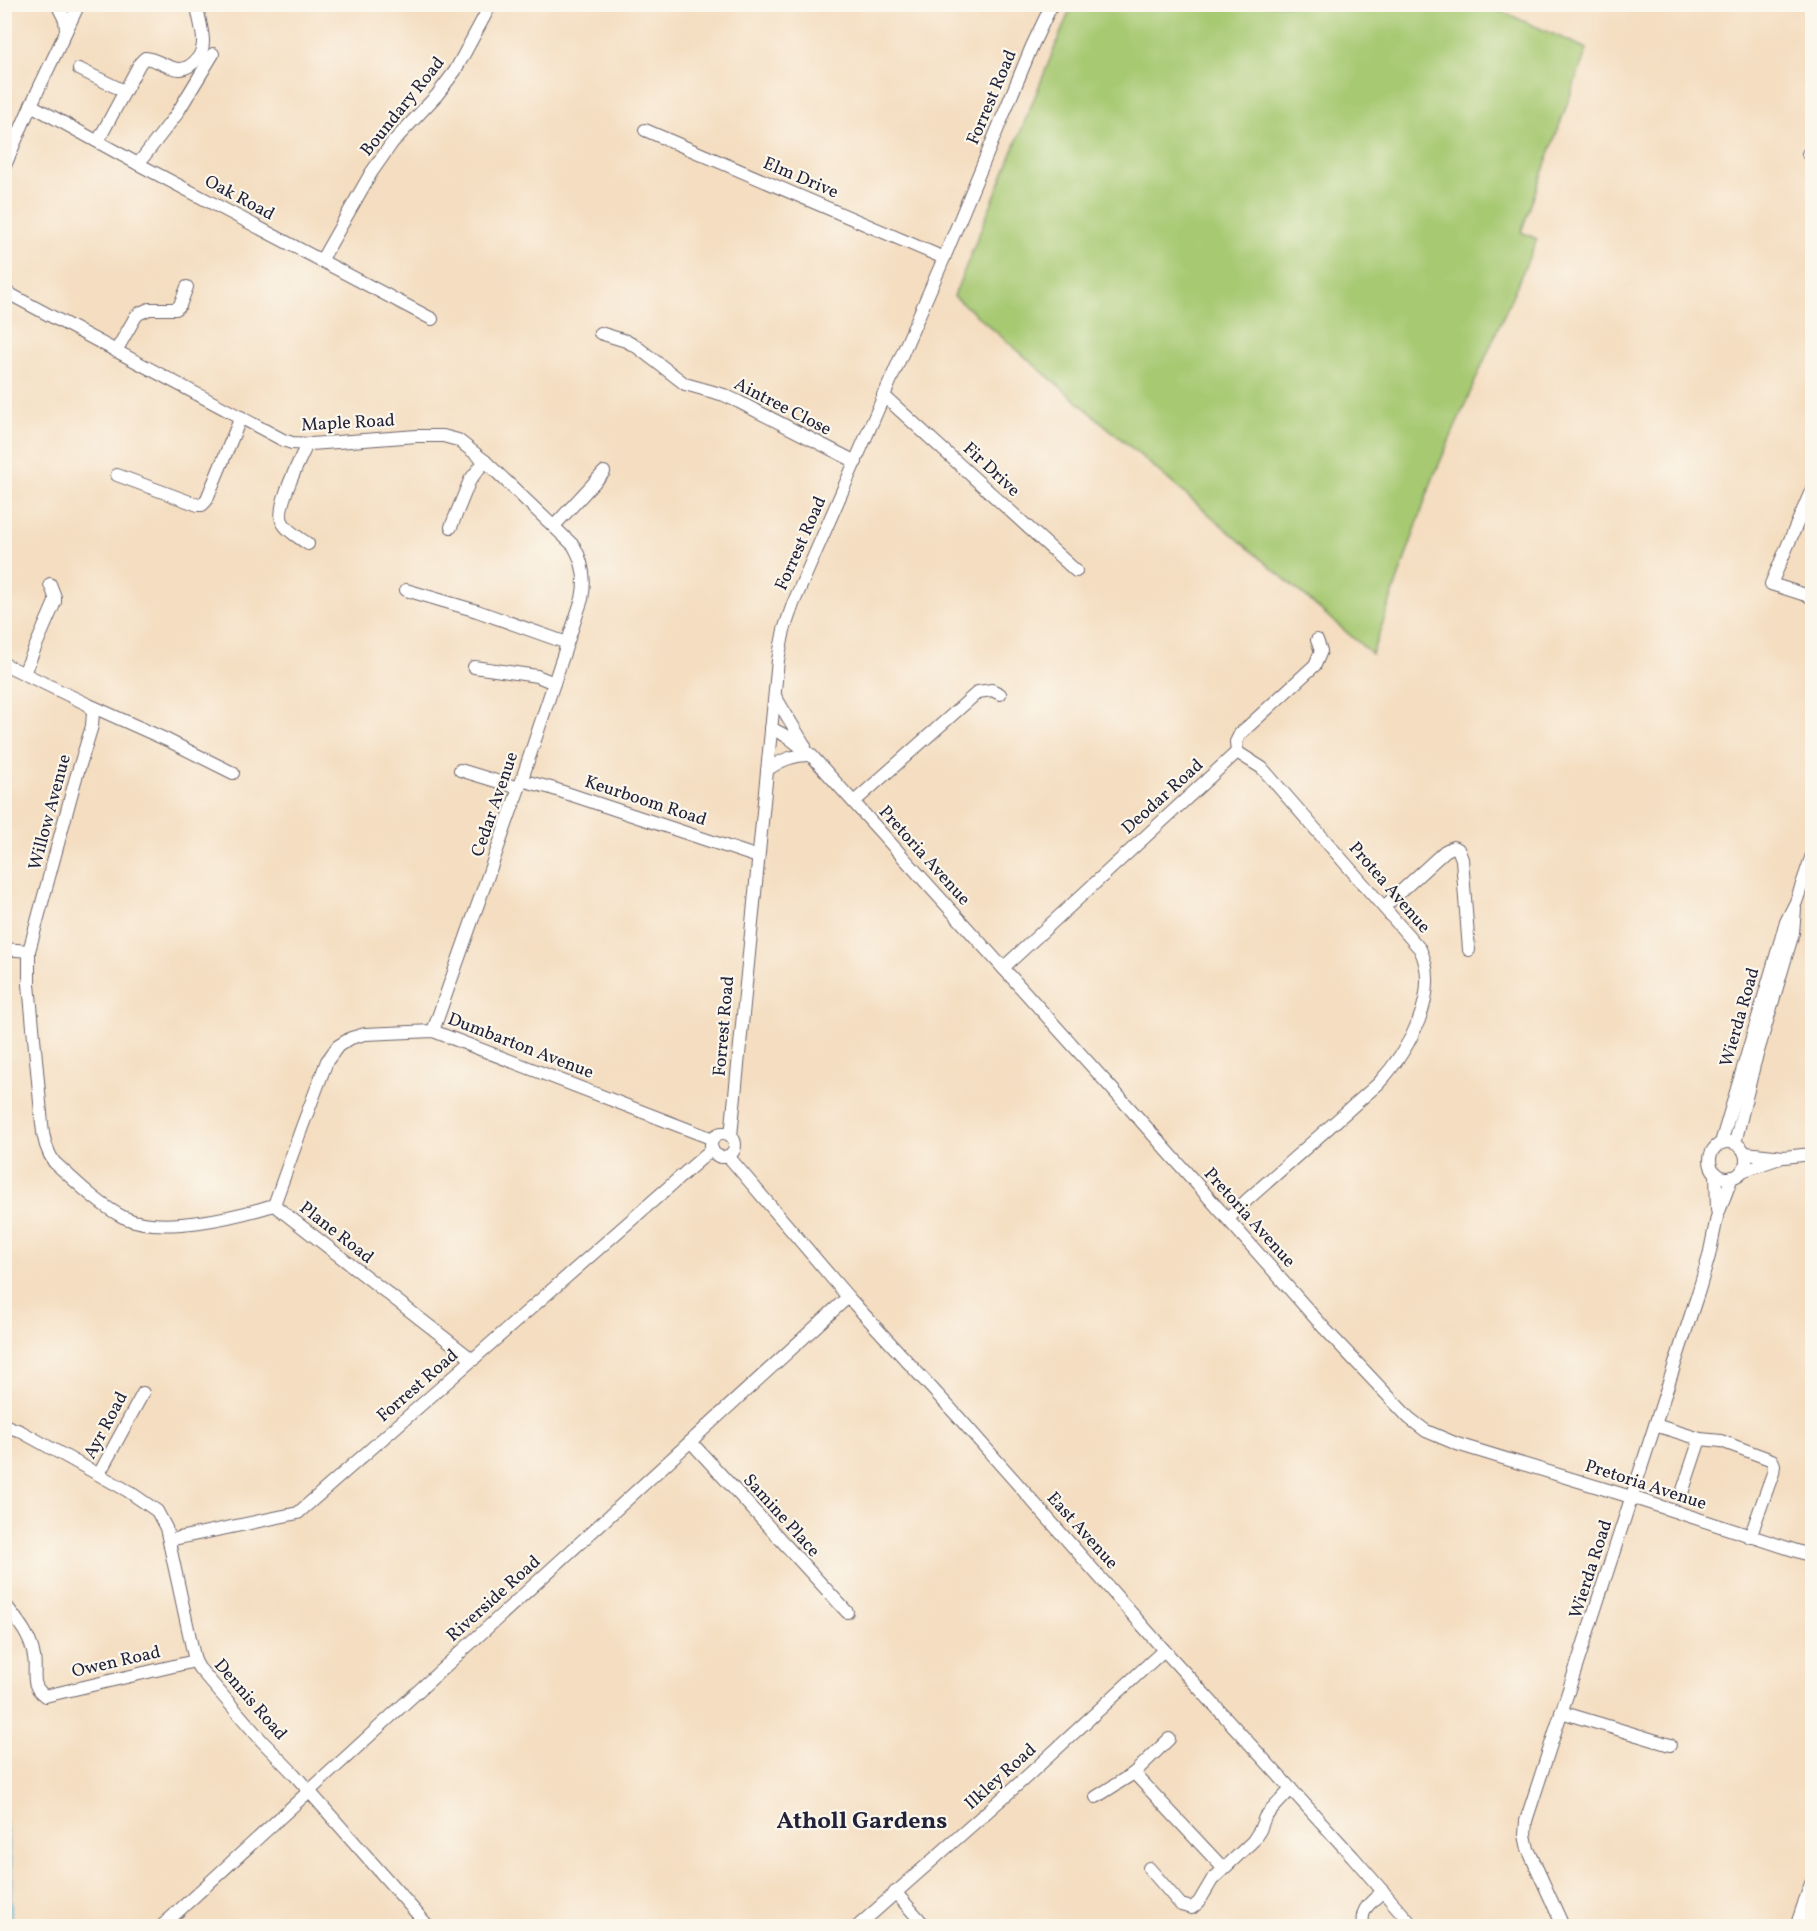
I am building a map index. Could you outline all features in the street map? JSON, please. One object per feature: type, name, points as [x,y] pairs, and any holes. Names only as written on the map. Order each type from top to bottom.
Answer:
[{"type":"main road","points":[[1798,1926],[1812,1885]]},
{"type":"main road","points":[[1810,1926],[1812,1920]]},
{"type":"street","points":[[57,4],[65,20],[67,31]]},
{"type":"street","points":[[98,141],[124,91],[145,58],[173,68],[183,69],[193,64],[200,56],[204,45],[196,4]]},
{"type":"street","name":"Boundary Road","points":[[321,261],[370,173],[455,71],[491,4]]},
{"type":"street","name":"Forrest Road","points":[[731,1136],[771,728],[783,630],[1052,4]]},
{"type":"street","points":[[4,168],[67,31],[76,5]]},
{"type":"street","points":[[138,164],[176,115],[213,54]]},
{"type":"street","points":[[80,69],[124,91]]},
{"type":"street","name":"Oak Road","points":[[31,105],[432,319]]},
{"type":"street","name":"Elm Drive","points":[[645,130],[944,258]]},
{"type":"street","points":[[116,351],[136,316],[148,309],[176,309],[187,287]]},
{"type":"street","name":"Maple Road","points":[[4,291],[283,440],[307,444],[417,436],[443,436],[458,440],[485,461],[574,546],[584,573],[585,586]]},
{"type":"street","name":"Aintree Close","points":[[600,333],[637,347],[685,384],[740,402],[856,462]]},
{"type":"street","name":"Fir Drive","points":[[884,395],[1076,571]]},
{"type":"street","points":[[117,475],[202,505],[206,501],[241,417]]},
{"type":"street","points":[[307,444],[280,515],[281,522],[308,544]]},
{"type":"street","points":[[451,526],[470,480],[485,461]]},
{"type":"street","points":[[554,526],[604,472]]},
{"type":"street","points":[[1812,489],[1771,584],[1812,597]]},
{"type":"street","points":[[24,673],[54,602],[55,597],[50,584]]},
{"type":"street","name":"Cedar Avenue","points":[[433,1031],[520,784],[585,586]]},
{"type":"street","points":[[406,590],[477,611],[567,643]]},
{"type":"street","name":"Deodar Road","points":[[1003,968],[1237,752],[1236,742],[1240,734],[1315,665],[1321,651],[1317,640]]},
{"type":"street","points":[[4,664],[233,772]]},
{"type":"street","points":[[474,667],[537,676],[554,682]]},
{"type":"street","points":[[854,802],[978,692],[992,690],[1000,694]]},
{"type":"street","points":[[767,770],[790,757],[811,755],[775,696]]},
{"type":"street","name":"Willow Avenue","points":[[89,705],[93,712],[92,726],[29,951],[29,984],[45,1143],[54,1162],[108,1208],[121,1216]]},
{"type":"street","name":"Pretoria Avenue","points":[[771,728],[788,737],[811,755],[1133,1112],[1227,1220],[1409,1418],[1426,1431],[1457,1444],[1631,1497],[1812,1556]]},
{"type":"street","name":"Protea Avenue","points":[[1227,1220],[1392,1069],[1411,1039],[1428,985],[1426,964],[1420,949],[1262,768],[1237,752]]},
{"type":"street","name":"Keurboom Road","points":[[460,770],[520,784],[551,788],[758,856]]},
{"type":"street","points":[[1384,907],[1445,851],[1453,847],[1458,849],[1462,859],[1469,950]]},
{"type":"street","name":"Wierda Road","points":[[1721,1143],[1762,1021],[1786,922],[1796,902],[1812,855]]},
{"type":"street","points":[[4,949],[29,951]]},
{"type":"street","name":"Wierda Road","points":[[1735,1143],[1762,1021]]},
{"type":"street","name":"Dumbarton Avenue","points":[[274,1205],[327,1061],[338,1046],[351,1038],[365,1034],[433,1031],[713,1144]]},
{"type":"street","points":[[722,1133],[731,1136],[735,1145],[728,1156],[719,1156],[713,1144],[722,1133]]},
{"type":"street","points":[[1737,1174],[1746,1164],[1745,1153],[1735,1143],[1721,1143],[1716,1147],[1710,1159],[1716,1173],[1727,1178],[1784,1156]]},
{"type":"street","name":"Forrest Road","points":[[169,1540],[298,1513],[473,1360],[713,1144]]},
{"type":"street","points":[[1745,1153],[1784,1156],[1812,1154]]},
{"type":"street","name":"East Avenue","points":[[728,1156],[848,1297],[961,1420],[1164,1650],[1413,1926]]},
{"type":"street","name":"Wierda Road","points":[[1563,1926],[1528,1849],[1525,1834],[1531,1805],[1709,1256],[1717,1217],[1716,1173]]},
{"type":"street","name":"Wierda Road","points":[[1717,1217],[1737,1174]]},
{"type":"street","name":"Plane Road","points":[[121,1216],[144,1224],[173,1225],[250,1212],[274,1205],[473,1360]]},
{"type":"street","name":"Riverside Road","points":[[162,1926],[848,1297]]},
{"type":"street","name":"Ayr Road","points":[[99,1474],[143,1393]]},
{"type":"street","name":"Dennis Road","points":[[4,1425],[20,1431],[99,1474],[129,1491],[157,1511],[166,1528],[195,1661],[204,1675],[428,1926]]},
{"type":"street","points":[[1655,1425],[1700,1439],[1721,1441],[1772,1460],[1773,1473],[1750,1537]]},
{"type":"street","points":[[1681,1496],[1700,1439]]},
{"type":"street","name":"Samine Place","points":[[691,1442],[847,1612]]},
{"type":"street","name":"Owen Road","points":[[4,1603],[24,1629],[31,1643],[35,1660],[35,1683],[45,1696],[195,1661]]},
{"type":"street","name":"Ilkley Road","points":[[858,1926],[1024,1779],[1164,1650]]},
{"type":"street","points":[[1561,1712],[1670,1745]]},
{"type":"street","points":[[1096,1797],[1134,1773],[1169,1739]]},
{"type":"street","points":[[1134,1773],[1223,1868]]},
{"type":"street","points":[[1149,1868],[1181,1905],[1192,1908],[1199,1902],[1212,1880],[1253,1841],[1265,1817],[1291,1789]]},
{"type":"street","points":[[1363,1926],[1363,1911],[1383,1891]]},
{"type":"street","points":[[895,1893],[925,1926]]},
{"type":"green space","points":[[1072,5],[1487,5],[1587,49],[1521,232],[1537,239],[1433,478],[1372,654],[954,296]]},
{"type":"waterway","points":[[4,1816],[11,1867],[10,1926]]},
{"type":"district","name":"Atholl Gardens","points":[[862,1820]]}]
